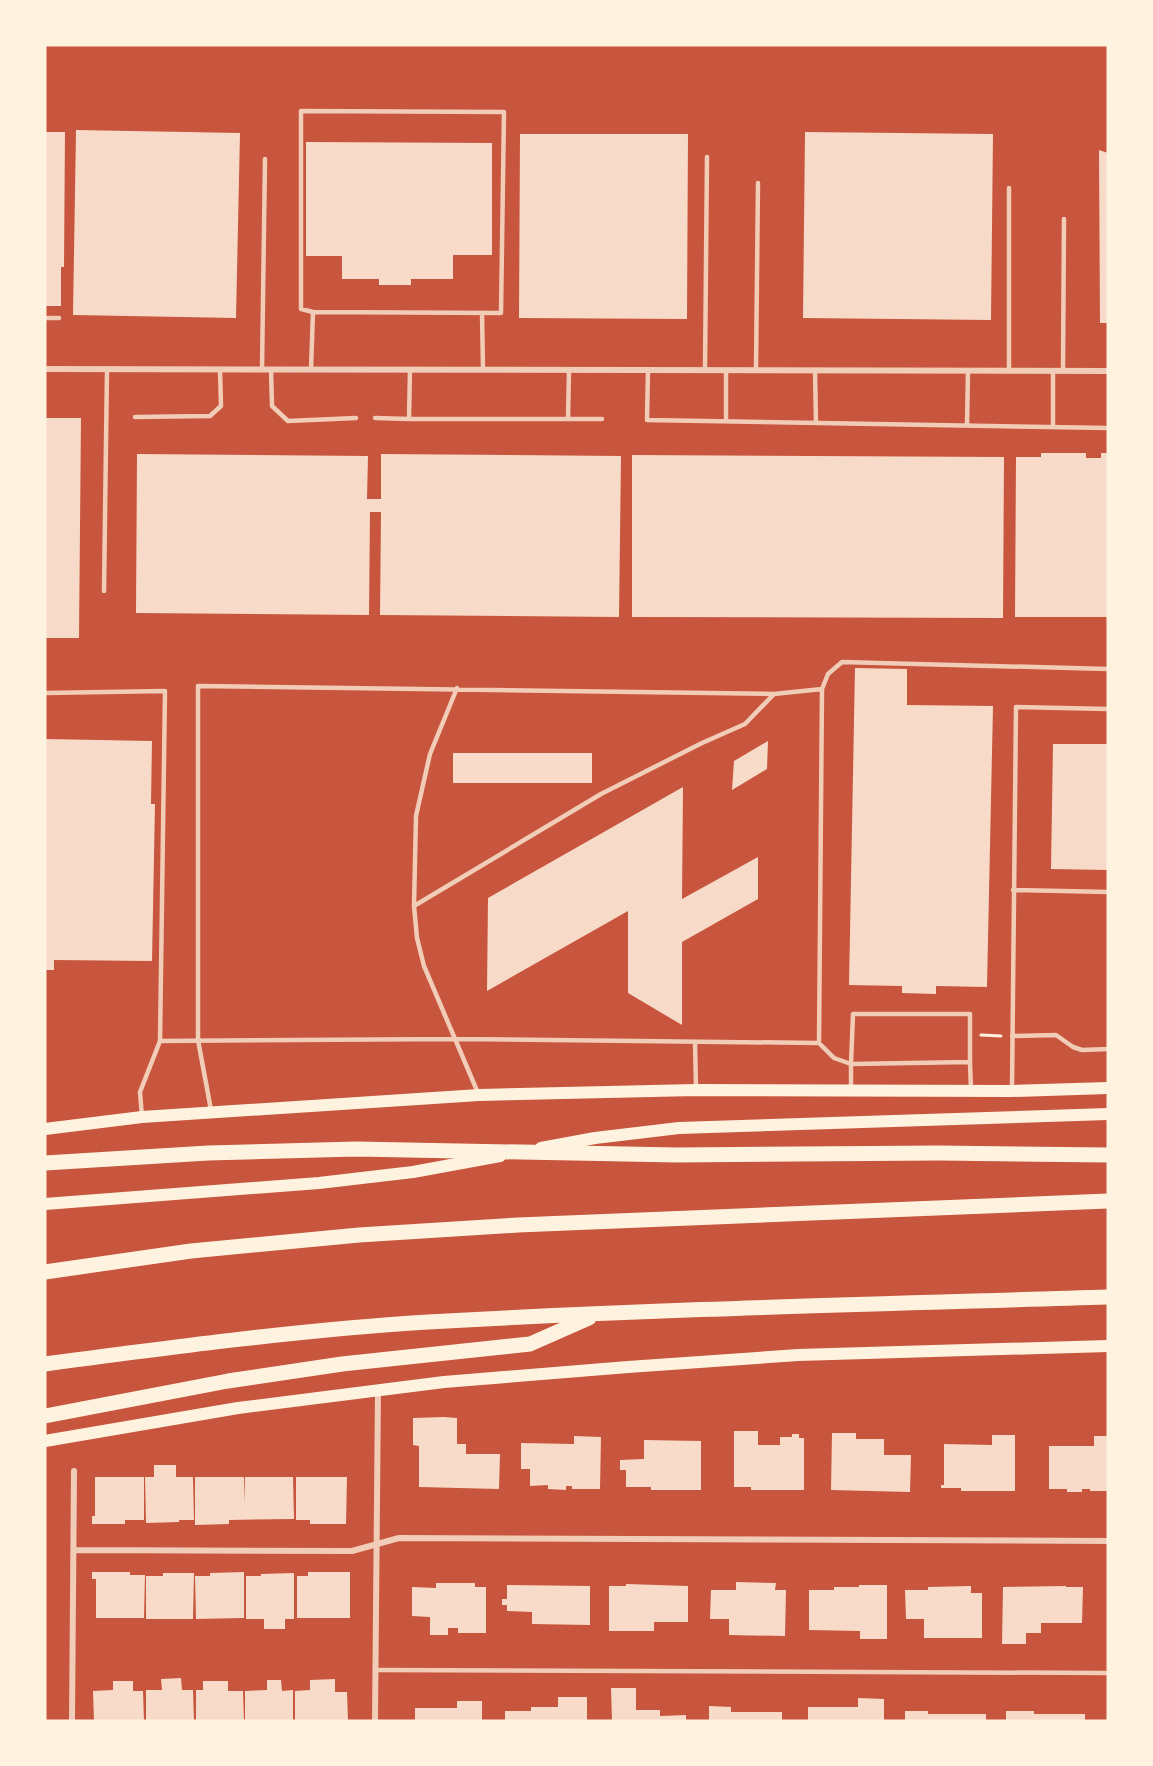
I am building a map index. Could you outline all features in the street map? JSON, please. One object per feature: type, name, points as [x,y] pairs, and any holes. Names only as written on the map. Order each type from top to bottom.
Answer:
[{"type":"highway","points":[[45,1163],[208,1153],[356,1149],[677,1155],[939,1153],[1108,1155]]},
{"type":"highway","points":[[45,1272],[190,1251],[358,1235],[518,1225],[1108,1201]]},
{"type":"highway","points":[[45,1364],[305,1332],[427,1322],[730,1308],[1108,1297]]},
{"type":"highway","points":[[45,1416],[217,1383],[319,1368],[530,1344],[597,1315]]},
{"type":"main road","points":[[45,1129],[141,1117],[479,1095],[696,1090],[1012,1091],[1108,1088]]},
{"type":"main road","points":[[45,1204],[319,1183],[413,1172],[595,1138],[679,1128],[1108,1114]]},
{"type":"main road","points":[[45,1441],[238,1408],[378,1390],[616,1368],[798,1355],[1108,1346]]},
{"type":"street","points":[[45,369],[1108,371]]},
{"type":"street","points":[[375,1721],[378,1390]]},
{"type":"street","points":[[72,1721],[74,1471]]},
{"type":"street","points":[[74,1550],[352,1551],[399,1538],[1108,1541]]},
{"type":"lane","points":[[301,111],[504,112],[501,313],[313,312],[301,309],[301,111]]},
{"type":"lane","points":[[705,370],[707,157]]},
{"type":"lane","points":[[262,369],[265,159]]},
{"type":"lane","points":[[756,370],[758,183]]},
{"type":"lane","points":[[1009,188],[1009,370]]},
{"type":"lane","points":[[1063,371],[1064,219]]},
{"type":"lane","points":[[310,369],[313,312]]},
{"type":"lane","points":[[482,313],[483,369]]},
{"type":"lane","points":[[45,318],[59,318]]},
{"type":"lane","points":[[105,591],[106,369]]},
{"type":"lane","points":[[135,417],[210,416],[221,406],[220,369]]},
{"type":"lane","points":[[272,369],[272,406],[288,422],[357,418]]},
{"type":"lane","points":[[409,419],[410,369]]},
{"type":"lane","points":[[568,419],[569,370]]},
{"type":"lane","points":[[648,370],[646,420],[1108,428]]},
{"type":"lane","points":[[726,370],[726,421]]},
{"type":"lane","points":[[814,370],[816,423]]},
{"type":"lane","points":[[967,425],[968,370]]},
{"type":"lane","points":[[1053,370],[1053,427]]},
{"type":"lane","points":[[375,418],[602,419]]},
{"type":"lane","points":[[819,1043],[822,689],[828,674],[842,662],[1108,669]]},
{"type":"lane","points":[[212,1113],[198,1040],[198,686],[774,694],[822,689]]},
{"type":"lane","points":[[457,688],[430,754],[417,816],[414,906],[417,938],[424,966],[479,1095]]},
{"type":"lane","points":[[45,693],[165,691],[160,1041],[141,1092],[141,1117]]},
{"type":"lane","points":[[414,906],[601,794],[745,724],[774,694]]},
{"type":"lane","points":[[1012,1091],[1016,707],[1108,709]]},
{"type":"lane","points":[[1013,890],[1108,892]]},
{"type":"lane","points":[[851,1090],[853,1014],[970,1014],[971,1091]]},
{"type":"lane","points":[[1012,1036],[1056,1035],[1073,1047],[1082,1050],[1108,1049]]},
{"type":"lane","points":[[160,1041],[456,1039],[819,1043],[834,1058],[851,1064],[970,1062]]},
{"type":"lane","points":[[695,1042],[696,1090]]},
{"type":"lane","points":[[377,1670],[1108,1673]]},
{"type":"path","points":[[970,1035],[1012,1036]]},
{"type":"building","points":[[76,130],[240,133],[236,318],[73,315]]},
{"type":"building","points":[[45,132],[65,132],[64,267],[61,267],[61,306],[45,306]]},
{"type":"building","points":[[805,132],[993,134],[991,320],[803,318]]},
{"type":"building","points":[[520,134],[688,134],[687,319],[519,318]]},
{"type":"building","points":[[306,142],[492,143],[492,255],[453,255],[453,279],[411,279],[411,285],[379,285],[379,279],[342,279],[342,256],[306,256]]},
{"type":"building","points":[[1099,150],[1108,153],[1108,323],[1100,323]]},
{"type":"building","points":[[45,418],[81,418],[79,638],[45,638]]},
{"type":"building","points":[[1041,453],[1086,453],[1086,458],[1101,458],[1101,453],[1108,453],[1108,617],[1015,617],[1016,457],[1041,457]]},
{"type":"building","points":[[137,454],[368,456],[367,499],[381,499],[381,454],[621,456],[619,617],[380,615],[381,512],[370,512],[369,615],[136,613]]},
{"type":"building","points":[[632,455],[1004,457],[1003,618],[632,617]]},
{"type":"building","points":[[855,668],[907,669],[907,705],[993,706],[987,987],[936,986],[936,994],[902,993],[902,986],[849,985]]},
{"type":"building","points":[[45,739],[152,741],[151,804],[155,804],[152,961],[54,960],[54,970],[45,970]]},
{"type":"building","points":[[768,741],[767,769],[732,790],[734,761]]},
{"type":"building","points":[[1053,744],[1108,744],[1108,870],[1051,869]]},
{"type":"building","points":[[453,753],[592,753],[592,783],[453,783]]},
{"type":"building","points":[[683,787],[682,899],[758,857],[758,899],[682,942],[682,1025],[628,993],[628,911],[487,991],[488,898]]},
{"type":"building","points":[[413,1418],[457,1418],[457,1444],[466,1444],[466,1454],[500,1454],[499,1489],[419,1487],[419,1446],[413,1445]]},
{"type":"building","points":[[734,1431],[758,1431],[758,1445],[780,1445],[780,1437],[792,1437],[792,1434],[799,1434],[799,1438],[804,1438],[804,1490],[751,1490],[751,1487],[734,1487]]},
{"type":"building","points":[[832,1433],[856,1433],[856,1439],[884,1439],[884,1455],[911,1455],[910,1492],[831,1490]]},
{"type":"building","points":[[992,1435],[1015,1435],[1015,1491],[961,1491],[961,1488],[941,1488],[941,1485],[944,1485],[944,1444],[992,1445]]},
{"type":"building","points":[[574,1436],[601,1437],[600,1489],[572,1489],[572,1486],[566,1486],[566,1490],[548,1489],[548,1485],[530,1486],[530,1469],[521,1469],[521,1443],[574,1444]]},
{"type":"building","points":[[1094,1436],[1108,1436],[1108,1491],[1082,1489],[1082,1492],[1067,1492],[1067,1489],[1049,1489],[1049,1446],[1094,1446]]},
{"type":"building","points":[[644,1440],[701,1441],[701,1490],[651,1490],[651,1487],[626,1487],[626,1470],[620,1470],[620,1460],[644,1459]]},
{"type":"building","points":[[154,1465],[176,1465],[176,1477],[193,1477],[194,1520],[146,1523],[145,1477],[154,1477]]},
{"type":"building","points":[[95,1477],[144,1477],[144,1520],[125,1520],[125,1524],[92,1524],[92,1516],[95,1516]]},
{"type":"building","points":[[195,1477],[244,1477],[245,1504],[245,1477],[293,1477],[294,1519],[229,1520],[229,1524],[195,1525]]},
{"type":"building","points":[[296,1477],[347,1477],[346,1524],[310,1524],[310,1520],[296,1520]]},
{"type":"building","points":[[92,1572],[130,1572],[130,1575],[145,1575],[144,1618],[96,1618],[96,1579],[92,1579]]},
{"type":"building","points":[[244,1572],[244,1618],[196,1619],[195,1576]]},
{"type":"building","points":[[308,1572],[350,1572],[350,1618],[297,1618],[297,1576],[308,1576]]},
{"type":"building","points":[[163,1573],[194,1573],[193,1619],[146,1619],[146,1576],[163,1576]]},
{"type":"building","points":[[294,1573],[294,1619],[285,1619],[285,1629],[264,1629],[264,1619],[246,1619],[246,1576]]},
{"type":"building","points":[[736,1582],[776,1583],[775,1590],[786,1590],[785,1636],[729,1635],[729,1619],[710,1619],[711,1590],[736,1590]]},
{"type":"building","points":[[436,1583],[475,1583],[475,1587],[486,1587],[486,1633],[458,1633],[458,1628],[448,1628],[448,1635],[430,1635],[430,1617],[412,1616],[412,1587],[436,1588]]},
{"type":"building","points":[[626,1584],[688,1586],[688,1622],[654,1622],[654,1631],[609,1631],[609,1586],[626,1586]]},
{"type":"building","points":[[507,1585],[590,1586],[590,1625],[532,1624],[532,1612],[507,1611],[507,1605],[502,1605],[502,1599],[507,1599]]},
{"type":"building","points":[[859,1585],[887,1585],[887,1639],[860,1639],[860,1631],[809,1630],[809,1590],[834,1590],[834,1587],[859,1587]]},
{"type":"building","points":[[971,1586],[971,1593],[982,1593],[982,1638],[924,1638],[924,1619],[906,1619],[905,1590]]},
{"type":"building","points":[[1003,1587],[1083,1587],[1082,1623],[1041,1623],[1041,1633],[1026,1633],[1026,1644],[1002,1644]]},
{"type":"building","points":[[181,1678],[182,1690],[193,1690],[194,1721],[146,1721],[146,1690],[162,1690],[161,1679]]},
{"type":"building","points":[[335,1679],[335,1692],[347,1692],[348,1721],[295,1721],[295,1691],[310,1690],[310,1680]]},
{"type":"building","points":[[267,1680],[281,1680],[282,1691],[293,1690],[293,1721],[245,1721],[245,1691],[267,1690]]},
{"type":"building","points":[[113,1681],[133,1681],[133,1691],[143,1691],[144,1721],[94,1721],[93,1691],[113,1690]]},
{"type":"building","points":[[203,1681],[228,1681],[228,1691],[243,1691],[244,1721],[196,1721],[196,1690],[203,1690]]},
{"type":"building","points":[[611,1688],[636,1688],[636,1710],[660,1710],[660,1716],[686,1715],[686,1721],[612,1721]]},
{"type":"building","points":[[558,1697],[587,1697],[587,1721],[505,1721],[505,1711],[531,1711],[531,1707],[558,1707]]},
{"type":"building","points":[[858,1698],[884,1699],[884,1721],[808,1721],[808,1707],[858,1707]]},
{"type":"building","points":[[457,1701],[482,1701],[482,1721],[415,1721],[415,1708],[457,1708]]},
{"type":"building","points":[[709,1706],[731,1707],[731,1712],[782,1712],[782,1721],[709,1721]]},
{"type":"building","points":[[905,1711],[928,1711],[928,1714],[986,1714],[986,1721],[905,1721]]},
{"type":"building","points":[[1006,1711],[1034,1711],[1034,1714],[1085,1714],[1085,1721],[1006,1721]]}]
